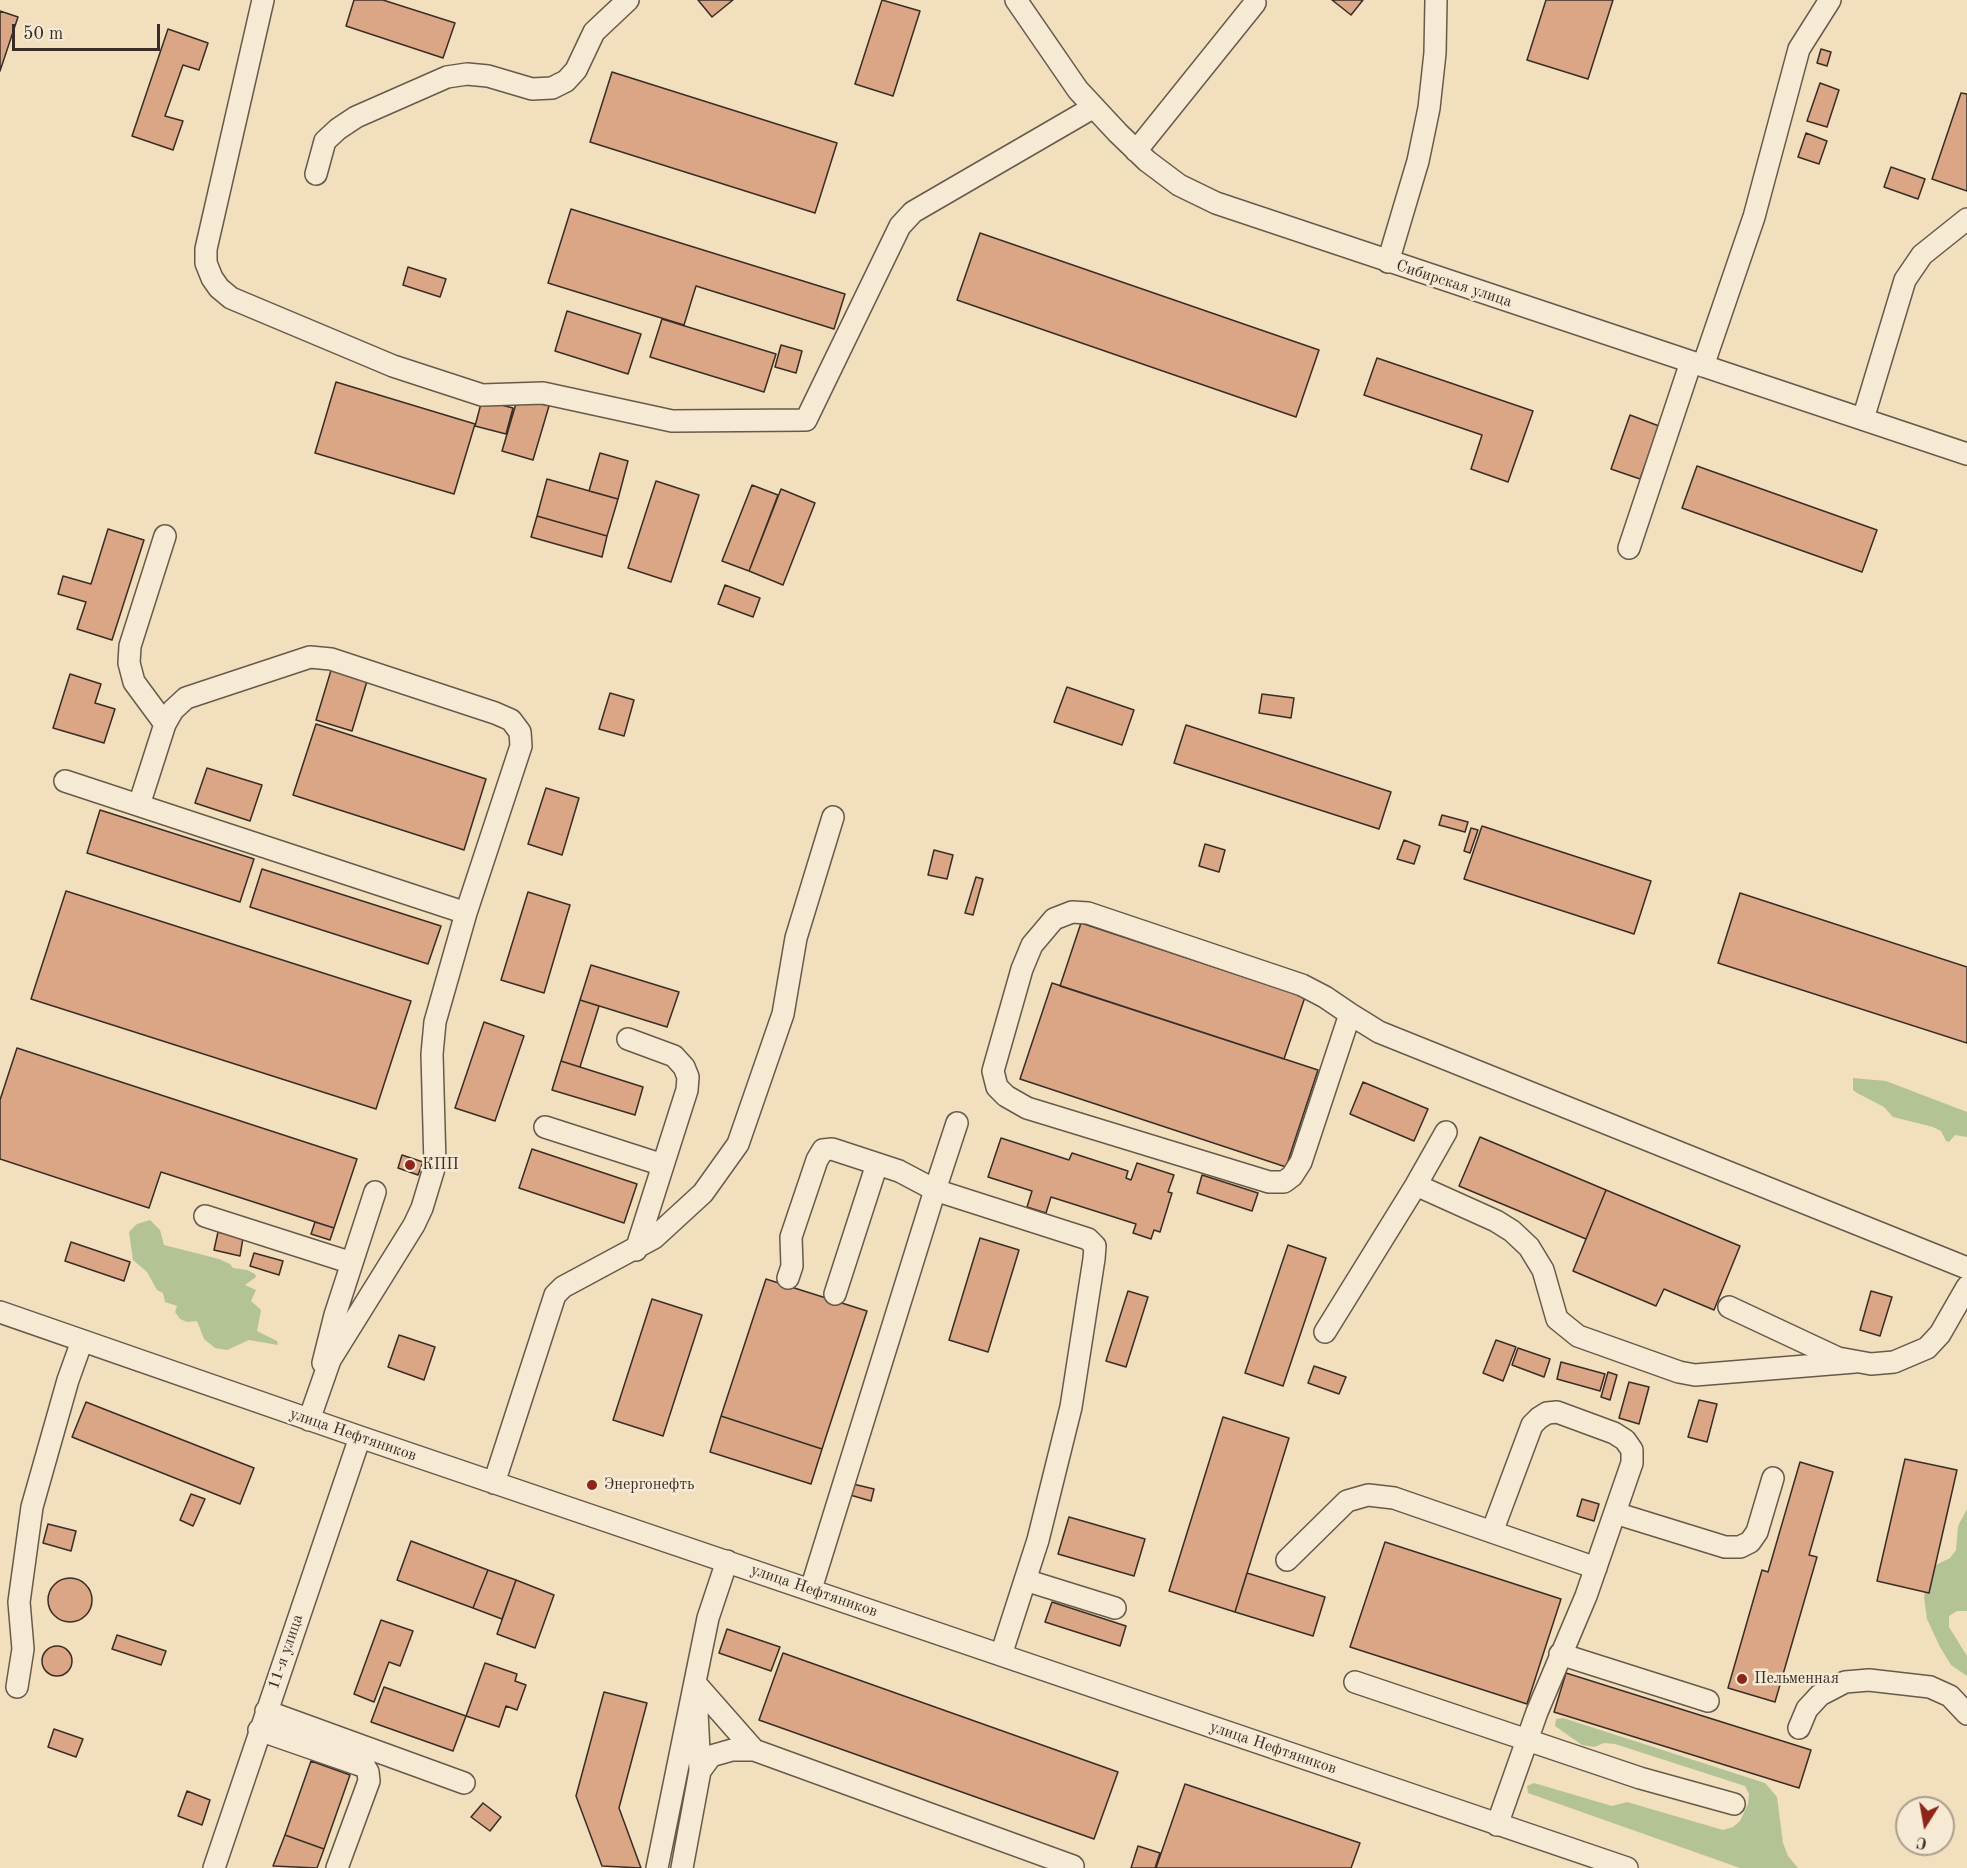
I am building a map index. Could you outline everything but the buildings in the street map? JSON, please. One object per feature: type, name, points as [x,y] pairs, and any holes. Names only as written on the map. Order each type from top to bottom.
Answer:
[{"type":"street","points":[[263,0],[206,249],[206,263],[219,288],[231,298],[393,366],[482,395],[543,393],[672,421],[806,420],[900,226],[913,212],[1094,107]]},
{"type":"street","points":[[316,174],[325,141],[338,129],[356,117],[447,77],[467,74],[488,76],[532,89],[552,88],[566,81],[576,70],[594,32],[628,0]]},
{"type":"street","name":"Сибирская улица","points":[[1016,0],[1078,90],[1136,150],[1179,185],[1216,203],[1967,454]]},
{"type":"street","points":[[1388,262],[1418,161],[1429,108],[1435,53],[1436,0]]},
{"type":"street","points":[[1629,548],[1759,200],[1799,49],[1830,0]]},
{"type":"street","points":[[1136,150],[1254,3]]},
{"type":"street","points":[[1863,419],[1905,280],[1922,255],[1967,219]]},
{"type":"street","points":[[165,536],[130,646],[129,663],[134,682],[165,724]]},
{"type":"street","points":[[139,805],[165,724],[173,710],[186,698],[310,657],[331,659],[511,720],[520,732],[521,746],[466,913],[435,1022],[432,1054],[435,1165],[422,1208],[396,1255],[330,1360],[309,1420]]},
{"type":"street","points":[[65,781],[466,913]]},
{"type":"street","points":[[494,1483],[555,1295],[563,1287],[636,1250],[654,1238],[703,1193],[722,1169],[745,1131],[783,1014],[796,938],[833,817]]},
{"type":"street","points":[[1350,1014],[1301,1162],[1292,1176],[1284,1182],[1269,1182],[1027,1108],[1006,1096],[997,1087],[993,1071],[1022,969],[1032,945],[1054,919],[1072,912],[1088,913],[1302,985],[1350,1014],[1378,1032],[1967,1268]]},
{"type":"street","points":[[628,1039],[674,1056],[684,1066],[688,1077],[687,1090],[636,1250]]},
{"type":"street","points":[[811,1589],[957,1123]]},
{"type":"street","points":[[545,1127],[663,1165]]},
{"type":"street","points":[[1325,1332],[1446,1132]]},
{"type":"street","points":[[788,1278],[792,1266],[791,1237],[816,1160],[823,1150],[832,1149],[899,1171],[935,1190],[1088,1239],[1095,1246],[1071,1407],[1044,1517],[1001,1655]]},
{"type":"street","points":[[835,1294],[877,1164]]},
{"type":"street","points":[[1416,1185],[1496,1221],[1512,1231],[1529,1247],[1543,1270],[1557,1319],[1578,1336],[1679,1372],[1695,1375],[1855,1362]]},
{"type":"street","points":[[322,1379],[324,1356],[334,1315],[375,1192]]},
{"type":"street","points":[[205,1216],[352,1263]]},
{"type":"street","points":[[1729,1307],[1838,1358],[1871,1364],[1894,1362],[1927,1348],[1940,1334],[1967,1287]]},
{"type":"street","name":"улица Нефтяников","points":[[0,1312],[309,1420],[1628,1868]]},
{"type":"street","points":[[17,1687],[23,1649],[19,1602],[32,1507],[68,1380],[82,1341]]},
{"type":"street","points":[[1492,1532],[1532,1425],[1547,1413],[1557,1412],[1614,1433],[1625,1440],[1632,1450],[1632,1462],[1596,1568],[1526,1741],[1497,1825]]},
{"type":"street","name":"11-я улица","points":[[215,1868],[262,1720],[360,1437]]},
{"type":"street","points":[[1615,1513],[1725,1547],[1740,1547],[1750,1542],[1757,1532],[1773,1478]]},
{"type":"street","points":[[1287,1560],[1347,1501],[1368,1495],[1394,1498],[1596,1568]]},
{"type":"street","points":[[657,1868],[708,1618],[727,1561]]},
{"type":"street","points":[[1025,1580],[1115,1608]]},
{"type":"street","points":[[1560,1654],[1708,1701]]},
{"type":"street","points":[[1799,1728],[1807,1709],[1820,1695],[1845,1682],[1869,1680],[1930,1687],[1950,1696],[1967,1713]]},
{"type":"street","points":[[1355,1682],[1640,1778],[1734,1804]]},
{"type":"street","points":[[695,1683],[754,1750]]},
{"type":"street","points":[[682,1868],[700,1771],[695,1683]]},
{"type":"street","points":[[262,1720],[464,1783]]},
{"type":"street","points":[[262,1720],[365,1767],[368,1772],[369,1781],[337,1868]]},
{"type":"street","points":[[700,1771],[711,1756],[732,1750],[754,1750],[1073,1866]]},
{"type":"green space","points":[[1853,1078],[1886,1081],[1967,1112],[1967,1137],[1955,1135],[1949,1142],[1946,1141],[1941,1131],[1933,1127],[1893,1117],[1884,1107],[1853,1090]]},
{"type":"green space","points":[[150,1220],[160,1230],[164,1245],[219,1259],[233,1268],[255,1274],[256,1277],[245,1285],[256,1290],[251,1301],[261,1310],[257,1331],[277,1341],[278,1345],[249,1340],[227,1350],[215,1348],[204,1339],[197,1321],[187,1322],[180,1319],[175,1312],[177,1306],[165,1302],[163,1293],[157,1290],[147,1272],[133,1260],[129,1232],[137,1224]]},
{"type":"green space","points":[[1967,1509],[1967,1611],[1957,1611],[1949,1616],[1949,1627],[1967,1656],[1967,1676],[1951,1665],[1940,1647],[1927,1619],[1924,1597],[1929,1576],[1936,1565],[1950,1558],[1956,1550],[1958,1526]]},
{"type":"green space","points":[[1563,1718],[1765,1783],[1777,1797],[1783,1843],[1788,1856],[1798,1868],[1740,1868],[1528,1793],[1527,1786],[1534,1783],[1612,1806],[1627,1802],[1723,1830],[1733,1827],[1740,1821],[1748,1804],[1749,1794],[1745,1786],[1615,1744],[1604,1743],[1594,1747],[1582,1745],[1555,1726],[1556,1719]]},
{"type":"place","name":"КПП","points":[[410,1165]]},
{"type":"place","name":"Энергонефть","points":[[592,1485]]},
{"type":"place","name":"Пельменная","points":[[1742,1679]]}]
